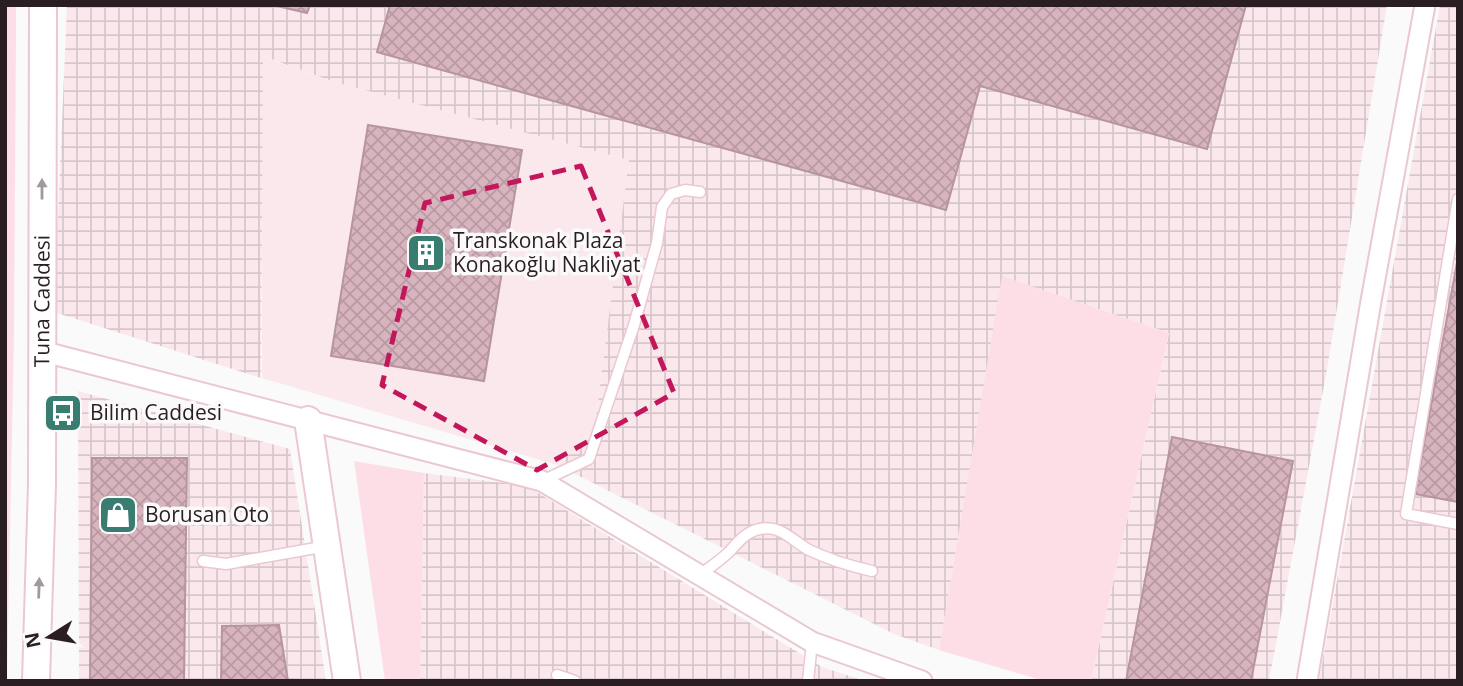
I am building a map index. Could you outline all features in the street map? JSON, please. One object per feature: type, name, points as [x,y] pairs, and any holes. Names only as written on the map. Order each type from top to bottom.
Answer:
[{"type":"main road","name":"Tuna Caddesi","points":[[36,681],[42,484],[43,5]]},
{"type":"main road","points":[[308,420],[346,681]]},
{"type":"street","points":[[1307,681],[1425,5]]},
{"type":"street","points":[[41,351],[542,481],[811,642],[922,681]]},
{"type":"lane","points":[[542,481],[589,459],[634,325],[657,243],[662,207],[671,194],[685,190],[700,192]]},
{"type":"lane","points":[[1458,199],[1406,514],[1458,524]]},
{"type":"lane","points":[[700,575],[738,540],[759,528],[772,528],[785,533],[807,549],[849,566],[872,570]]},
{"type":"lane","points":[[203,561],[226,564],[327,546]]},
{"type":"lane","points":[[808,681],[811,642]]},
{"type":"lane","points":[[557,675],[575,681]]},
{"type":"highlighted area","points":[[581,166],[674,393],[537,470],[382,385],[425,203]]},
{"type":"shaded area","points":[[5,5],[16,5],[14,332],[7,681],[5,681]]},
{"type":"shaded area","points":[[67,5],[1387,5],[1326,375],[1269,681],[1091,681],[1169,333],[1003,277],[939,650],[894,634],[557,465],[594,433],[629,160],[334,82],[263,56],[261,378],[54,312]]},
{"type":"shaded area","points":[[1440,5],[1458,5],[1458,681],[1319,681]]},
{"type":"shaded area","points":[[262,56],[334,82],[630,160],[594,433],[557,465],[262,378]]},
{"type":"shaded area","points":[[1002,276],[1169,333],[1091,681],[1044,681],[939,650]]},
{"type":"shaded area","points":[[78,391],[290,449],[326,681],[79,681]]},
{"type":"shaded area","points":[[354,461],[424,473],[420,681],[385,681]]},
{"type":"shaded area","points":[[424,473],[527,486],[822,667],[865,681],[420,681]]},
{"type":"building","points":[[273,5],[310,5],[307,13]]},
{"type":"building","points":[[390,5],[1246,5],[1207,149],[980,86],[946,210],[377,52]]},
{"type":"building","name":"Transkonak Plaza Konakoğlu Nakliyat","points":[[368,125],[522,150],[484,381],[331,356]]},
{"type":"building","points":[[1458,257],[1458,502],[1415,494]]},
{"type":"building","points":[[1172,437],[1293,461],[1251,681],[1126,681]]},
{"type":"building","points":[[92,458],[187,458],[184,681],[90,681]]},
{"type":"building","points":[[279,625],[288,681],[221,681],[222,626]]},
{"type":"place","name":"Transkonak Plaza Konakoğlu Nakliyat","points":[[426,253]]},
{"type":"place","name":"Bilim Caddesi","points":[[63,413]]},
{"type":"place","name":"Borusan Oto","points":[[118,515]]}]
